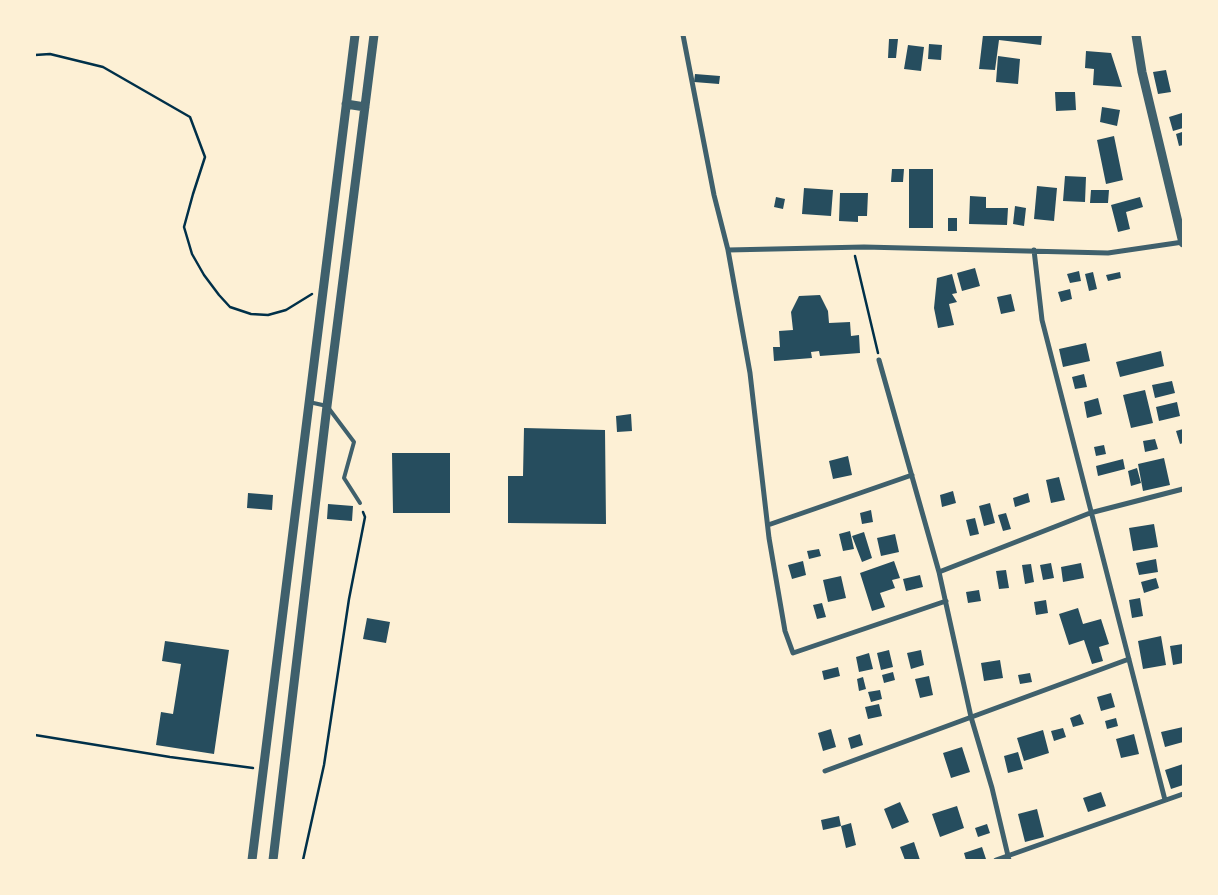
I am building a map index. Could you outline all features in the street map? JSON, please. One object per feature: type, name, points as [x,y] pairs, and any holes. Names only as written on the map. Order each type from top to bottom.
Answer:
[{"type":"street","points":[[252,860],[355,35]]},
{"type":"street","points":[[273,860],[327,406],[374,35]]},
{"type":"street","points":[[683,35],[714,195],[728,250],[750,374],[768,525],[785,631],[794,653],[946,601]]},
{"type":"street","points":[[728,250],[853,247],[1108,253],[1183,242],[1142,72],[1136,35]]},
{"type":"street","points":[[346,104],[365,108]]},
{"type":"street","points":[[1034,250],[1042,320],[1165,800]]},
{"type":"street","points":[[879,360],[939,572],[971,717],[992,788],[1008,858]]},
{"type":"street","points":[[768,525],[912,475]]},
{"type":"street","points":[[939,572],[1090,513],[1183,489]]},
{"type":"street","points":[[296,513],[314,515]]},
{"type":"street","points":[[280,643],[298,645]]},
{"type":"street","points":[[825,771],[1129,659]]},
{"type":"street","points":[[996,860],[1008,858],[1183,794]]},
{"type":"lane","points":[[309,402],[327,406],[354,442],[344,478],[360,503]]},
{"type":"path","points":[[35,55],[50,54],[103,67],[190,117],[205,157],[184,227],[192,254],[204,275],[230,307],[251,314],[268,316],[286,310],[322,288]]},
{"type":"path","points":[[853,247],[879,360]]},
{"type":"path","points":[[303,860],[324,765],[349,599],[365,517],[360,503]]},
{"type":"path","points":[[35,735],[264,770]]},
{"type":"building","points":[[983,35],[1042,35],[1041,45],[999,40],[995,70],[979,69]]},
{"type":"building","points":[[889,39],[898,39],[896,58],[888,58]]},
{"type":"building","points":[[929,44],[942,45],[941,60],[928,59]]},
{"type":"building","points":[[908,45],[924,47],[921,71],[904,69]]},
{"type":"building","points":[[1086,51],[1111,53],[1122,87],[1093,85],[1094,69],[1085,68]]},
{"type":"building","points":[[998,56],[1020,59],[1018,84],[996,82]]},
{"type":"building","points":[[1166,70],[1171,92],[1158,94],[1153,72]]},
{"type":"building","points":[[695,74],[720,76],[719,84],[694,82]]},
{"type":"building","points":[[1055,92],[1075,92],[1076,110],[1056,111]]},
{"type":"building","points":[[1102,107],[1120,110],[1117,126],[1100,122]]},
{"type":"building","points":[[1182,113],[1183,128],[1173,131],[1169,117]]},
{"type":"building","points":[[1182,132],[1183,145],[1179,146],[1176,134]]},
{"type":"building","points":[[1114,136],[1123,180],[1106,184],[1097,140]]},
{"type":"building","points":[[892,169],[904,169],[903,182],[891,182]]},
{"type":"building","points":[[909,169],[933,169],[933,228],[909,228]]},
{"type":"building","points":[[1065,176],[1086,177],[1085,202],[1063,201]]},
{"type":"building","points":[[1037,186],[1057,188],[1054,221],[1034,219]]},
{"type":"building","points":[[804,188],[833,190],[831,216],[802,214]]},
{"type":"building","points":[[1091,190],[1109,190],[1108,203],[1090,203]]},
{"type":"building","points":[[840,193],[868,193],[867,216],[858,216],[858,222],[839,221]]},
{"type":"building","points":[[970,196],[986,197],[986,208],[1008,208],[1007,225],[969,224]]},
{"type":"building","points":[[776,197],[785,199],[783,209],[774,207]]},
{"type":"building","points":[[1140,197],[1143,207],[1126,212],[1130,229],[1118,232],[1111,205]]},
{"type":"building","points":[[1015,206],[1026,208],[1024,226],[1013,224]]},
{"type":"building","points":[[948,218],[957,218],[957,231],[948,231]]},
{"type":"building","points":[[975,268],[980,286],[962,291],[957,273]]},
{"type":"building","points":[[1079,271],[1081,281],[1070,283],[1067,274]]},
{"type":"building","points":[[1093,272],[1097,289],[1089,291],[1085,274]]},
{"type":"building","points":[[1120,272],[1121,278],[1108,281],[1106,275]]},
{"type":"building","points":[[952,274],[957,293],[952,294],[957,302],[949,304],[954,325],[938,328],[934,308],[937,278]]},
{"type":"building","points":[[1070,289],[1072,299],[1061,302],[1058,292]]},
{"type":"building","points":[[1011,294],[1015,311],[1001,314],[997,297]]},
{"type":"building","points":[[820,295],[828,311],[829,323],[850,322],[851,336],[859,335],[860,353],[820,356],[819,351],[811,352],[812,358],[774,361],[773,347],[780,347],[779,331],[793,330],[791,312],[799,296]]},
{"type":"building","points":[[1086,343],[1090,361],[1063,367],[1059,349]]},
{"type":"building","points":[[1161,351],[1164,366],[1120,377],[1116,362]]},
{"type":"building","points":[[1084,374],[1087,387],[1075,389],[1072,377]]},
{"type":"building","points":[[1172,381],[1175,393],[1155,398],[1152,385]]},
{"type":"building","points":[[1145,390],[1153,423],[1131,428],[1123,395]]},
{"type":"building","points":[[1098,398],[1102,414],[1087,418],[1084,402]]},
{"type":"building","points":[[1177,402],[1180,416],[1159,421],[1156,407]]},
{"type":"building","points":[[631,414],[632,431],[617,432],[616,416]]},
{"type":"building","points":[[524,428],[605,430],[606,524],[508,523],[508,476],[523,476]]},
{"type":"building","points":[[1183,429],[1183,443],[1180,444],[1176,431]]},
{"type":"building","points":[[1155,439],[1158,449],[1145,452],[1143,441]]},
{"type":"building","points":[[1104,445],[1106,454],[1096,456],[1094,447]]},
{"type":"building","points":[[392,453],[450,453],[450,513],[393,513]]},
{"type":"building","points":[[848,456],[852,475],[833,479],[829,461]]},
{"type":"building","points":[[1164,458],[1170,485],[1143,491],[1138,464]]},
{"type":"building","points":[[1123,459],[1125,469],[1098,476],[1096,466]]},
{"type":"building","points":[[1137,468],[1141,483],[1131,486],[1128,471]]},
{"type":"building","points":[[1059,477],[1065,500],[1051,503],[1046,480]]},
{"type":"building","points":[[953,491],[956,503],[942,507],[940,495]]},
{"type":"building","points":[[248,493],[273,495],[272,510],[247,508]]},
{"type":"building","points":[[1028,493],[1030,502],[1015,507],[1013,498]]},
{"type":"building","points":[[990,503],[995,523],[984,526],[979,506]]},
{"type":"building","points":[[328,504],[353,506],[352,521],[327,519]]},
{"type":"building","points":[[871,510],[873,522],[862,524],[860,513]]},
{"type":"building","points":[[1006,513],[1011,529],[1003,531],[998,515]]},
{"type":"building","points":[[975,518],[979,534],[970,536],[966,520]]},
{"type":"building","points":[[1154,524],[1158,547],[1133,551],[1129,528]]},
{"type":"building","points":[[850,531],[854,549],[843,551],[839,534]]},
{"type":"building","points":[[864,532],[872,558],[862,562],[852,536]]},
{"type":"building","points":[[895,534],[899,552],[881,556],[877,538]]},
{"type":"building","points":[[819,549],[821,556],[809,559],[807,551]]},
{"type":"building","points":[[1156,559],[1158,572],[1139,575],[1136,563]]},
{"type":"building","points":[[803,561],[806,575],[792,579],[788,565]]},
{"type":"building","points":[[894,561],[900,578],[892,580],[895,588],[880,593],[885,607],[872,611],[860,573]]},
{"type":"building","points":[[1051,563],[1054,578],[1043,580],[1040,565]]},
{"type":"building","points":[[1081,563],[1084,578],[1063,582],[1061,567]]},
{"type":"building","points":[[1031,564],[1034,582],[1025,584],[1022,565]]},
{"type":"building","points":[[1006,570],[1009,588],[999,589],[996,571]]},
{"type":"building","points":[[920,575],[923,587],[906,591],[903,579]]},
{"type":"building","points":[[841,576],[846,598],[828,602],[823,580]]},
{"type":"building","points":[[1156,578],[1159,588],[1144,593],[1141,582]]},
{"type":"building","points":[[979,590],[981,601],[968,603],[966,592]]},
{"type":"building","points":[[1140,598],[1143,616],[1132,618],[1129,600]]},
{"type":"building","points":[[1046,600],[1048,613],[1036,615],[1034,602]]},
{"type":"building","points":[[822,603],[826,617],[817,619],[813,605]]},
{"type":"building","points":[[1078,608],[1083,624],[1101,619],[1109,644],[1099,647],[1103,661],[1092,664],[1084,640],[1069,645],[1059,614]]},
{"type":"building","points":[[367,618],[390,622],[386,643],[363,639]]},
{"type":"building","points":[[1161,636],[1166,665],[1143,669],[1138,641]]},
{"type":"building","points":[[165,641],[229,650],[214,754],[156,745],[161,712],[173,714],[181,664],[162,661]]},
{"type":"building","points":[[1183,644],[1183,663],[1173,665],[1170,646]]},
{"type":"building","points":[[889,650],[893,667],[881,670],[877,653]]},
{"type":"building","points":[[921,650],[924,665],[911,669],[907,653]]},
{"type":"building","points":[[869,653],[873,669],[859,672],[856,657]]},
{"type":"building","points":[[1000,660],[1003,678],[984,681],[981,663]]},
{"type":"building","points":[[838,667],[840,676],[824,680],[822,671]]},
{"type":"building","points":[[893,672],[895,680],[884,683],[882,675]]},
{"type":"building","points":[[1030,673],[1032,682],[1020,684],[1018,675]]},
{"type":"building","points":[[929,676],[933,695],[920,698],[915,679]]},
{"type":"building","points":[[863,677],[866,689],[859,691],[857,679]]},
{"type":"building","points":[[880,690],[882,699],[871,702],[868,692]]},
{"type":"building","points":[[1111,693],[1115,707],[1101,711],[1097,697]]},
{"type":"building","points":[[879,704],[882,716],[868,719],[865,707]]},
{"type":"building","points":[[1080,714],[1084,724],[1073,727],[1070,718]]},
{"type":"building","points":[[1116,718],[1118,726],[1107,729],[1105,721]]},
{"type":"building","points":[[1183,727],[1183,742],[1165,747],[1161,732]]},
{"type":"building","points":[[1063,728],[1066,737],[1054,741],[1051,731]]},
{"type":"building","points":[[831,729],[836,747],[823,751],[818,733]]},
{"type":"building","points":[[1043,730],[1049,753],[1024,761],[1017,738]]},
{"type":"building","points":[[860,734],[863,745],[851,749],[848,738]]},
{"type":"building","points":[[1134,734],[1139,754],[1121,758],[1116,739]]},
{"type":"building","points":[[962,747],[970,772],[951,778],[943,753]]},
{"type":"building","points":[[1018,752],[1023,769],[1008,773],[1004,756]]},
{"type":"building","points":[[1183,764],[1183,785],[1171,789],[1165,770]]},
{"type":"building","points":[[1101,792],[1106,806],[1088,812],[1083,798]]},
{"type":"building","points":[[900,802],[909,822],[892,829],[884,809]]},
{"type":"building","points":[[957,806],[964,828],[940,837],[932,814]]},
{"type":"building","points":[[1037,809],[1044,837],[1025,842],[1018,814]]},
{"type":"building","points":[[839,816],[841,826],[823,830],[821,820]]},
{"type":"building","points":[[851,823],[856,845],[846,848],[841,826]]},
{"type":"building","points":[[987,824],[990,833],[978,837],[975,828]]},
{"type":"building","points":[[914,842],[920,860],[905,860],[900,847]]},
{"type":"building","points":[[982,847],[986,859],[966,860],[964,853]]}]
